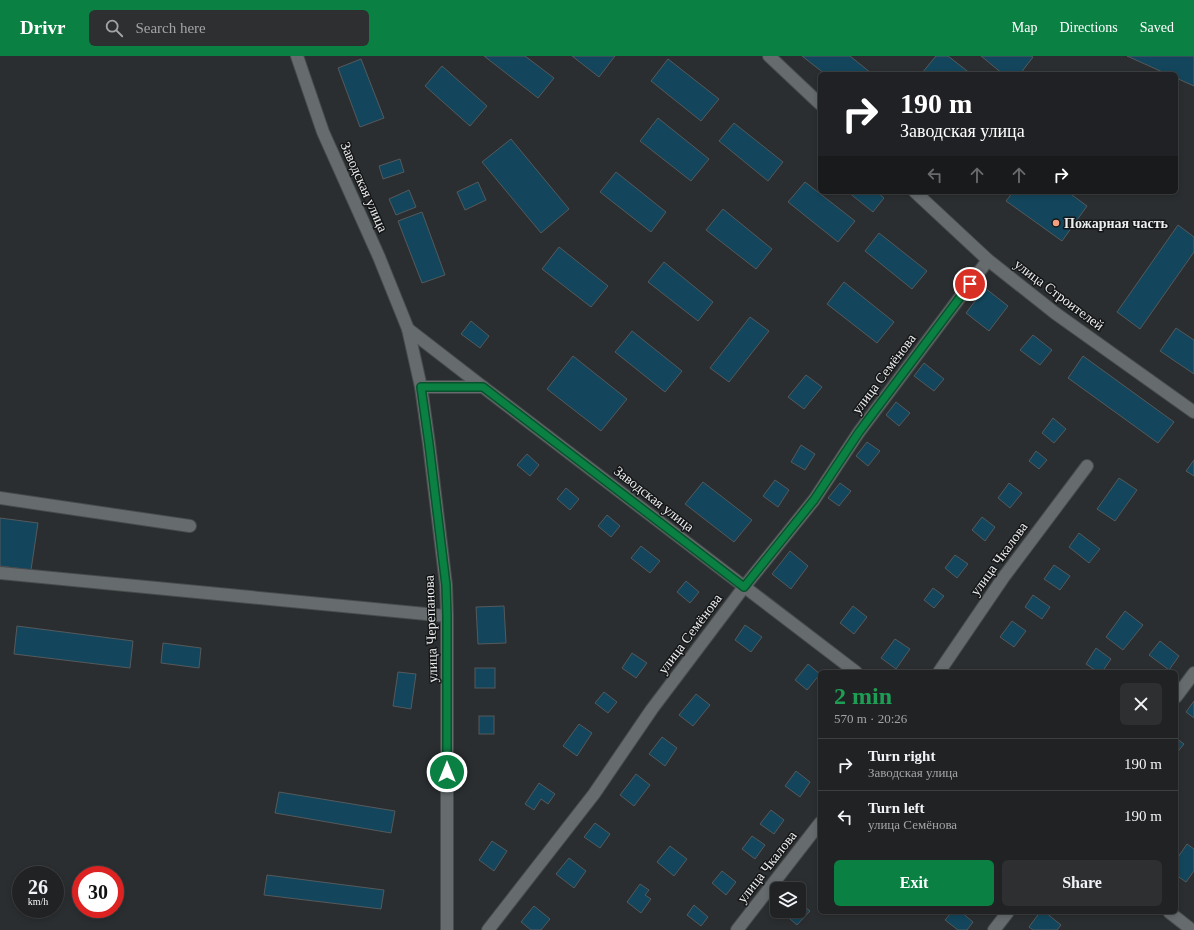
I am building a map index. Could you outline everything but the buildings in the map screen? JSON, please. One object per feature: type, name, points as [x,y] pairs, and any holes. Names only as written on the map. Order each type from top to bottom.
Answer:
[{"type":"street","name":"Заводская улица","points":[[297,56],[323,132],[379,257],[408,329],[853,670]]},
{"type":"street","points":[[769,56],[818,102]]},
{"type":"street","name":"улица Строителей","points":[[917,194],[988,260],[1055,313],[1194,412]]},
{"type":"street","name":"улица Семёнова","points":[[488,930],[594,794],[652,709],[744,587],[814,500],[859,432],[988,260]]},
{"type":"street","name":"улица Черепанова","points":[[408,329],[421,387],[445,577],[447,616],[447,930]]},
{"type":"street","points":[[421,387],[483,387]]},
{"type":"street","name":"улица Чкалова","points":[[940,670],[1003,578],[1087,466]]},
{"type":"street","points":[[0,498],[190,526]]},
{"type":"street","points":[[0,572],[447,616]]},
{"type":"street","points":[[1178,694],[1194,673]]},
{"type":"street","name":"улица Чкалова","points":[[737,930],[818,826]]},
{"type":"street","points":[[994,930],[1006,914]]},
{"type":"street","points":[[1171,914],[1193,930]]},
{"type":"place","name":"Пожарная часть","points":[[1056,223]]},
{"type":"route","points":[[447,772],[446,585],[421,387],[483,387],[744,587],[814,500],[859,432],[970,284]]}]
